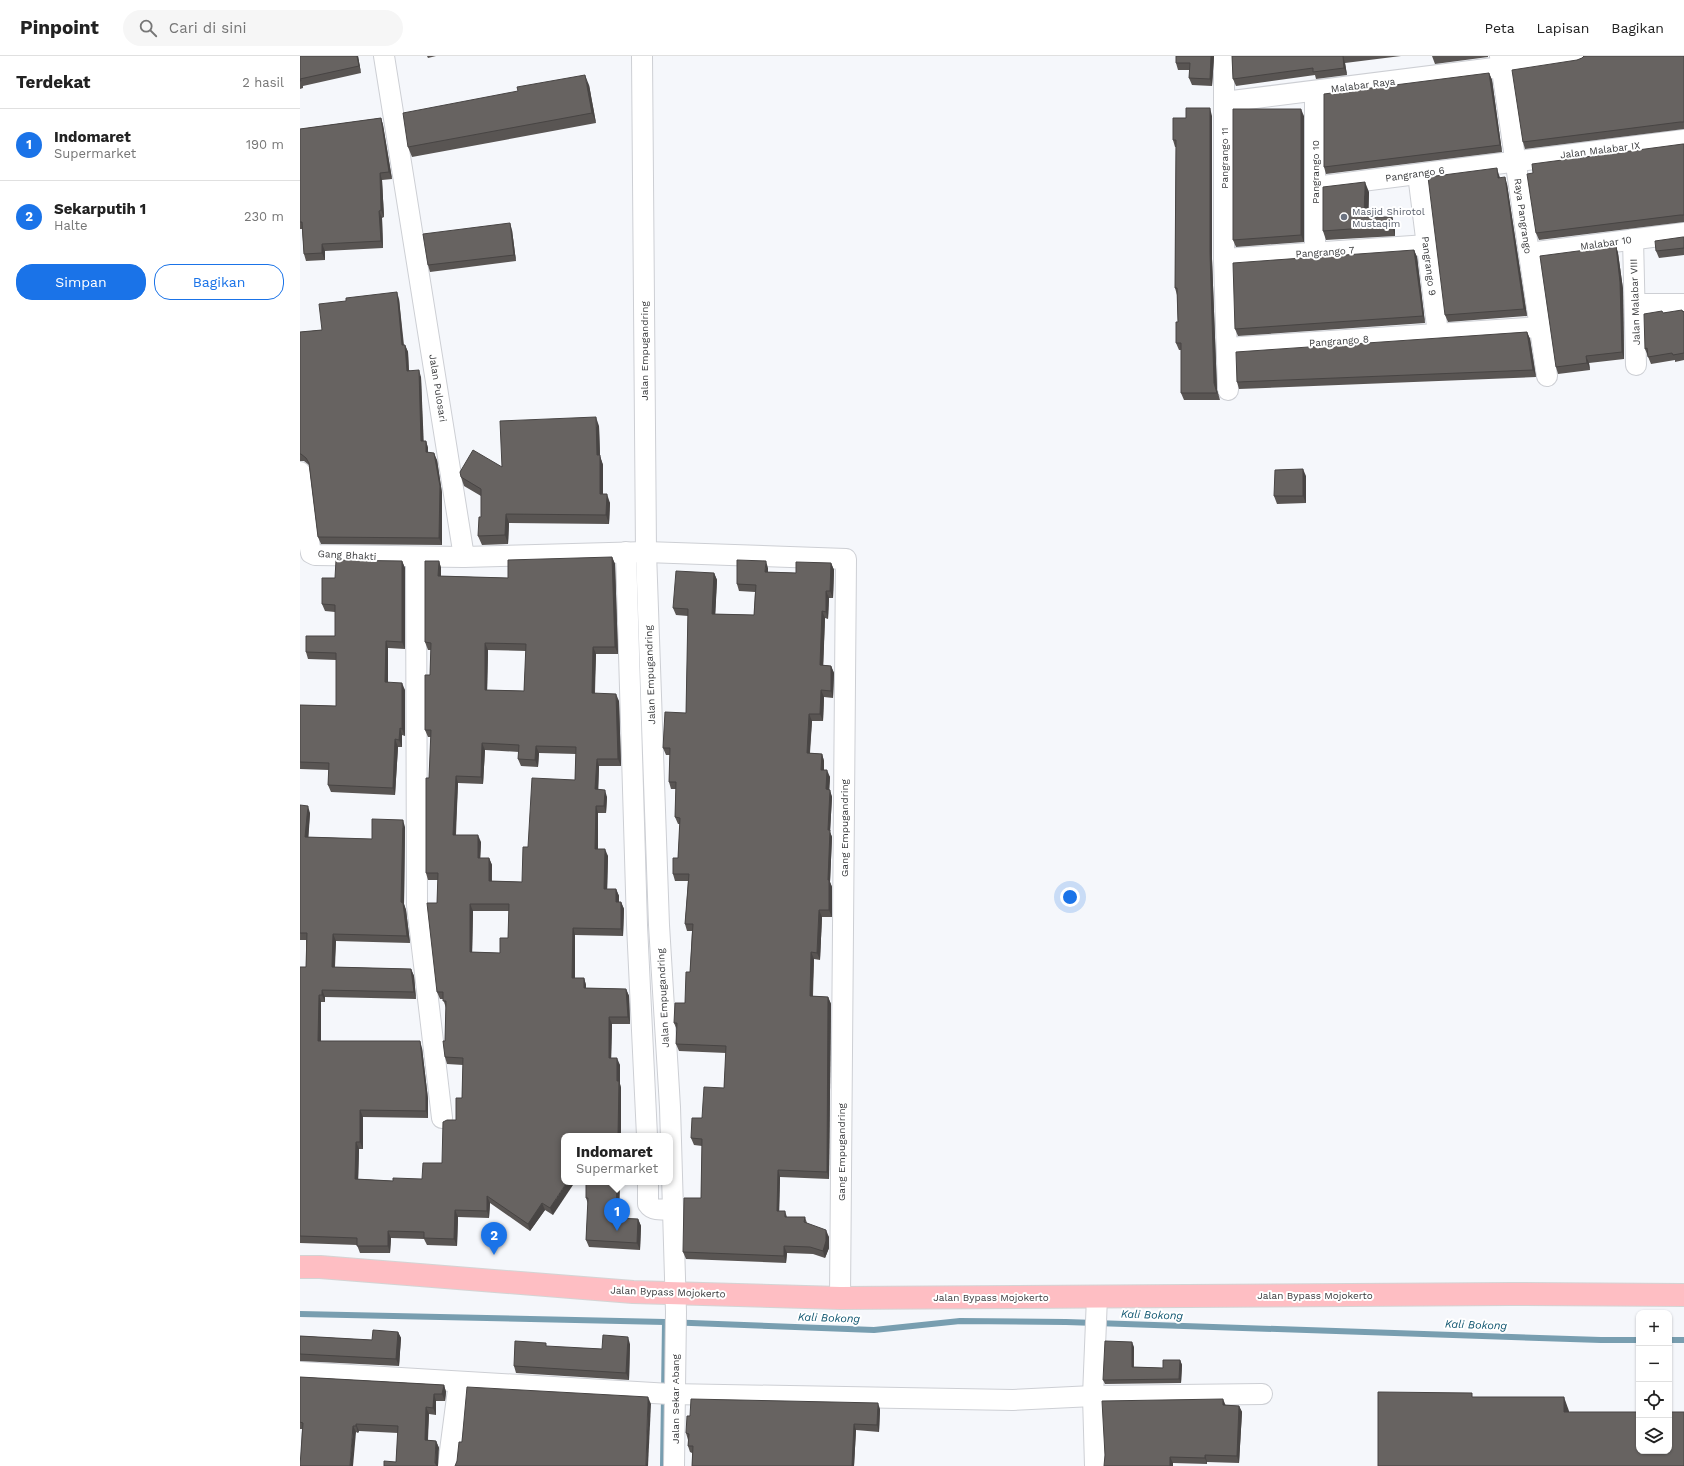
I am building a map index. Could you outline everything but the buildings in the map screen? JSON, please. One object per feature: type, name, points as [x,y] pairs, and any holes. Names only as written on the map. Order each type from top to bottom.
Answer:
[{"type":"highway","name":"Jalan Bypass Mojokerto","points":[[300,1267],[320,1267],[634,1292],[675,1302],[840,1298],[1097,1306],[1511,1294],[1684,1295]]},
{"type":"street","name":"Jalan Pulosari","points":[[384,56],[464,557]]},
{"type":"street","name":"Jalan Empugandring","points":[[642,56],[635,552],[647,925],[659,1133]]},
{"type":"street","name":"Pangrango 11","points":[[1224,56],[1224,260]]},
{"type":"street","name":"Malabar Raya","points":[[1224,102],[1315,91],[1501,62],[1578,56]]},
{"type":"street","name":"Raya Pangrango","points":[[1501,62],[1547,376]]},
{"type":"street","name":"Pangrango 10","points":[[1315,91],[1315,253]]},
{"type":"street","name":"Jalan Malabar IX","points":[[1515,161],[1684,140]]},
{"type":"street","name":"Pangrango 6","points":[[1315,187],[1515,161]]},
{"type":"street","name":"Pangrango 9","points":[[1418,174],[1438,334]]},
{"type":"street","name":"Malabar 10","points":[[1529,253],[1684,233]]},
{"type":"street","name":"Jalan Malabar VIII","points":[[1633,239],[1636,365]]},
{"type":"street","name":"Pangrango 7","points":[[1224,260],[1427,245]]},
{"type":"street","points":[[1224,260],[1228,390]]},
{"type":"street","points":[[1635,304],[1684,304]]},
{"type":"street","name":"Pangrango 8","points":[[1227,348],[1540,327]]},
{"type":"street","name":"Gang Bhakti","points":[[300,472],[311,553],[318,556],[464,557]]},
{"type":"street","points":[[464,557],[635,552]]},
{"type":"street","name":"Gang Empugandring","points":[[635,552],[846,559],[840,1298]]},
{"type":"street","points":[[416,557],[417,905],[442,1118]]},
{"type":"street","points":[[648,1133],[658,1108]]},
{"type":"street","points":[[648,1185],[648,1204],[652,1208],[664,1209]]},
{"type":"street","name":"Jalan Empugandring","points":[[663,1185],[675,1302]]},
{"type":"street","name":"Jalan Sekar Abang","points":[[674,1466],[668,1394],[675,1333],[675,1302]]},
{"type":"street","points":[[1095,1466],[1093,1396],[1097,1306]]},
{"type":"street","points":[[300,1372],[668,1394],[1013,1400],[1093,1396],[1262,1394]]},
{"type":"street","points":[[448,1466],[459,1382]]},
{"type":"waterway","name":"Kali Bokong","points":[[300,1314],[665,1322],[874,1330],[960,1321],[1066,1322],[1636,1340]]},
{"type":"waterway","points":[[663,1466],[665,1322]]},
{"type":"waterway","name":"Kali Bokong","points":[[1672,1340],[1684,1340]]},
{"type":"place","name":"Masjid Shirotol Mustaqim","points":[[1344,217]]},
{"type":"place","name":"Indomaret","points":[[617,1231]]},
{"type":"place","name":"Sekarputih 1","points":[[494,1255]]}]
